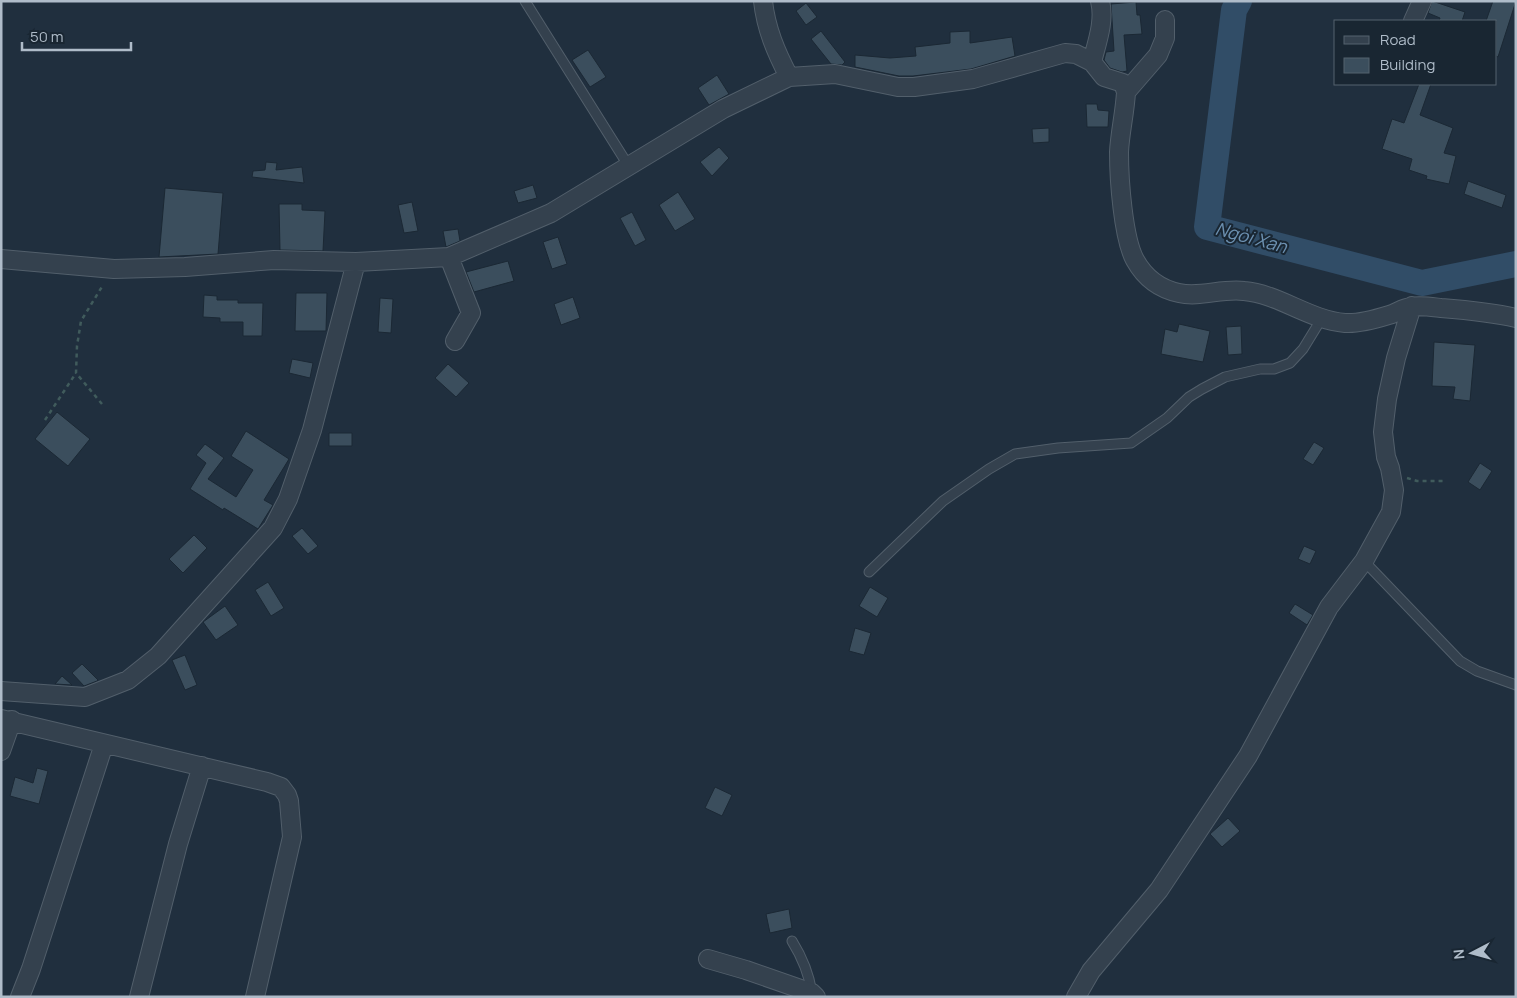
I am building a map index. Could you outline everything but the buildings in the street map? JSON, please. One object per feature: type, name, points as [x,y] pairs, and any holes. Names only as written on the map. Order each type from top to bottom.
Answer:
[{"type":"street","points":[[763,1],[765,18],[775,51],[789,77]]},
{"type":"street","points":[[1092,62],[1102,20],[1100,1]]},
{"type":"street","points":[[1413,20],[1422,1]]},
{"type":"street","points":[[1126,92],[1158,55],[1165,38],[1165,20]]},
{"type":"street","points":[[1,259],[114,269],[185,267],[274,260],[356,262],[450,257],[550,213],[723,109],[789,77],[835,74],[898,87],[914,87],[974,79],[1065,53],[1076,54],[1092,62],[1104,77],[1123,83],[1126,92],[1119,151],[1121,194],[1134,259],[1141,270],[1156,284],[1180,293],[1192,294],[1243,290],[1262,294],[1322,318],[1344,323],[1388,315],[1412,306],[1490,312],[1516,318]]},
{"type":"street","points":[[450,257],[470,312],[455,341]]},
{"type":"street","points":[[1,691],[85,697],[128,680],[158,656],[273,528],[288,499],[312,430],[356,262]]},
{"type":"street","points":[[1076,997],[1091,971],[1159,890],[1248,756],[1329,607],[1364,562],[1391,512],[1394,490],[1386,456],[1384,432],[1387,400],[1396,358],[1412,306]]},
{"type":"street","points":[[1,751],[7,719],[281,787],[289,801],[292,837],[256,997]]},
{"type":"street","points":[[20,997],[32,969],[104,744]]},
{"type":"street","points":[[139,997],[178,844],[202,766]]},
{"type":"street","points":[[708,959],[746,970],[814,995]]},
{"type":"lane","points":[[525,1],[628,165]]},
{"type":"lane","points":[[868,572],[943,501],[989,469],[1015,454],[1058,448],[1131,443],[1167,418],[1189,397],[1217,381],[1225,377],[1260,369],[1281,367],[1290,363],[1303,348],[1322,318]]},
{"type":"lane","points":[[1364,562],[1460,661],[1477,671],[1516,684]]},
{"type":"lane","points":[[792,941],[803,961],[814,995]]},
{"type":"path","points":[[45,420],[76,373],[77,346],[81,322],[114,269]]},
{"type":"path","points":[[76,373],[102,404]]},
{"type":"path","points":[[1390,468],[1406,478],[1416,481],[1445,481]]},
{"type":"waterway","name":"Ngòi Xan","points":[[1239,1],[1234,10],[1207,227],[1422,283],[1516,264]]}]
